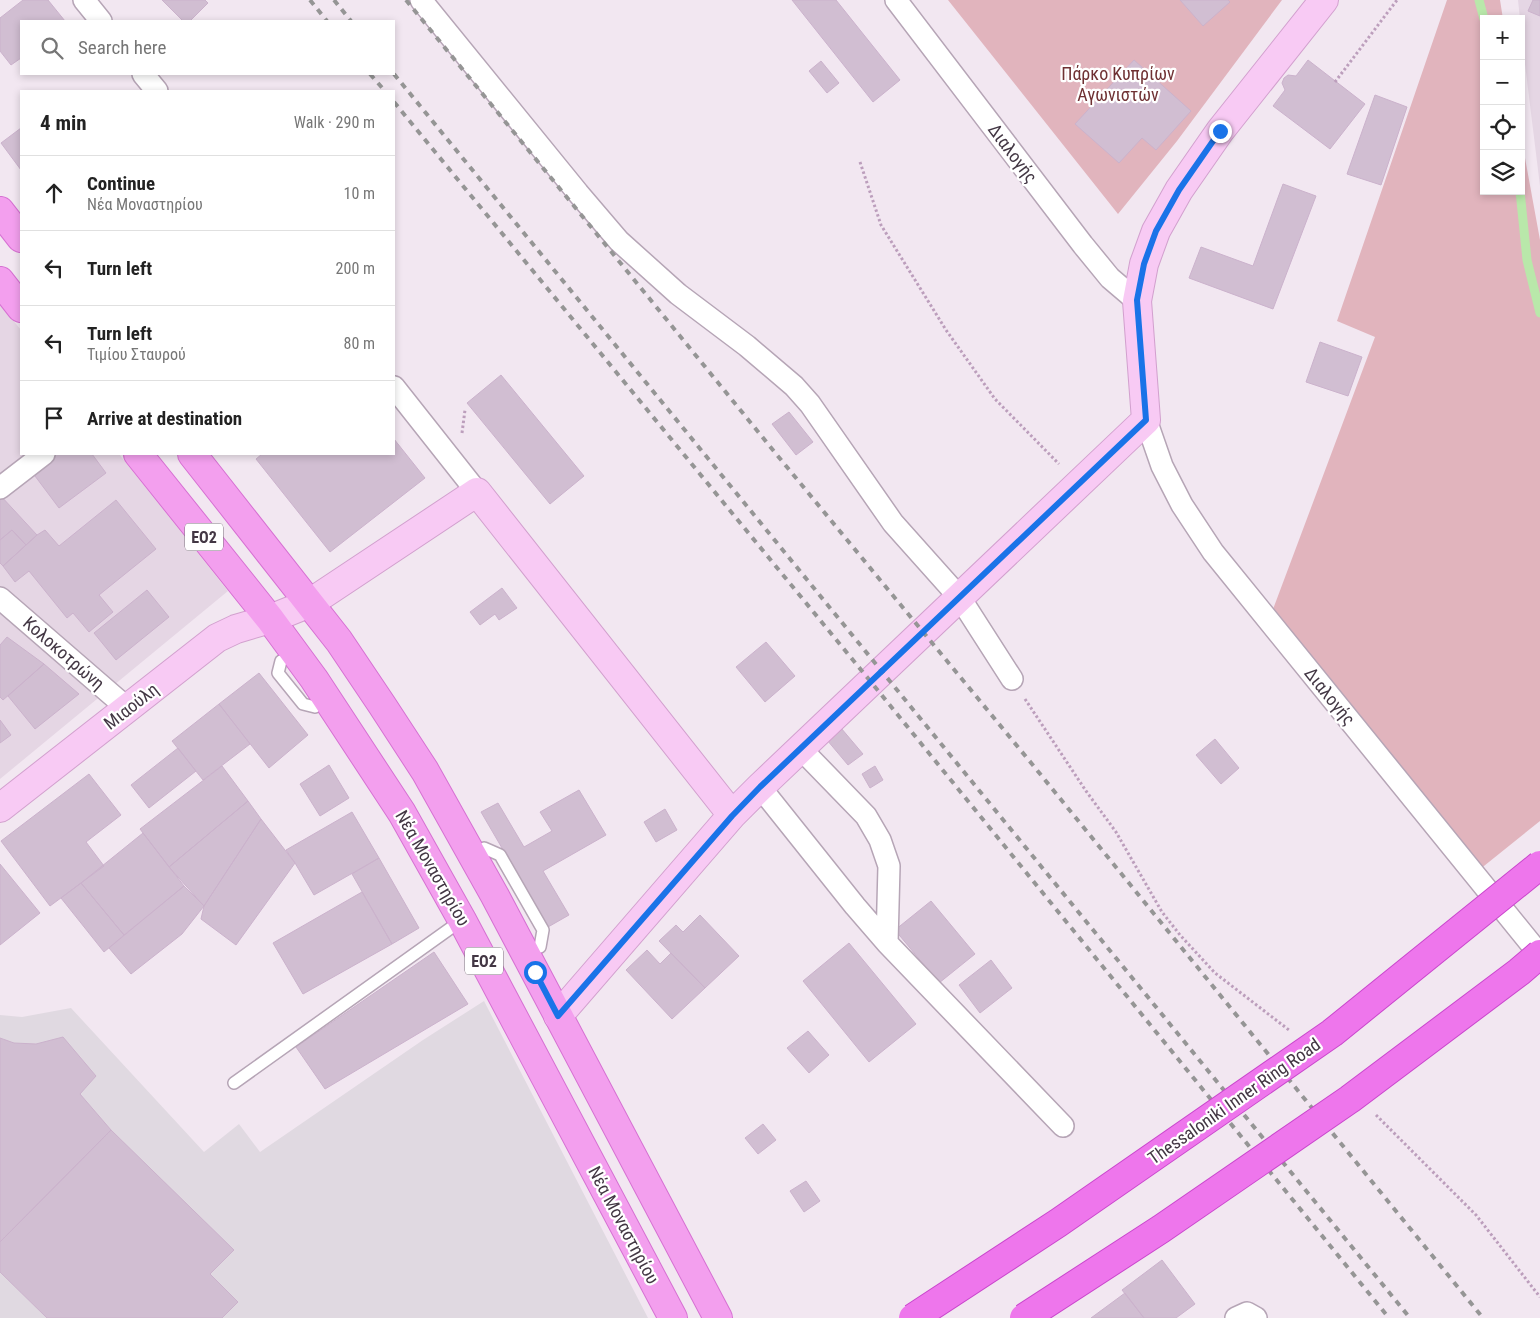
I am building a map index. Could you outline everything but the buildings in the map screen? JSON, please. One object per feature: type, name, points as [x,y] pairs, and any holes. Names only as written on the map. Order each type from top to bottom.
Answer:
[{"type":"highway","name":"Thessaloniki Inner Ring Road","points":[[913,1318],[1058,1223],[1332,1033],[1540,865]]},
{"type":"highway","points":[[1024,1318],[1161,1229],[1350,1099],[1540,955]]},
{"type":"main road","points":[[0,211],[20,237]]},
{"type":"main road","points":[[0,281],[20,307]]},
{"type":"main road","name":"Νέα Μοναστηρίου","points":[[139,455],[270,619],[314,679],[402,813],[462,920],[673,1318]]},
{"type":"main road","name":"ΕΟ2","points":[[193,455],[339,641],[425,771],[495,896],[718,1318]]},
{"type":"street","points":[[84,0],[100,20]]},
{"type":"street","points":[[422,0],[578,194],[620,241],[678,294],[747,346],[794,386],[810,404],[893,523],[960,598],[1012,679]]},
{"type":"street","name":"Διαλογής","points":[[896,0],[1083,245],[1110,278],[1137,300]]},
{"type":"street","points":[[558,1016],[732,816],[760,787],[1146,420],[1137,300],[1144,264],[1156,231],[1179,190],[1220,131],[1324,0]]},
{"type":"street","points":[[144,75],[156,90]]},
{"type":"street","points":[[395,388],[732,816]]},
{"type":"street","name":"Διαλογής","points":[[1146,420],[1162,466],[1182,504],[1214,552],[1540,955]]},
{"type":"street","points":[[0,488],[43,455]]},
{"type":"street","name":"Μιαούλη","points":[[0,808],[217,638],[242,626],[270,619],[310,603],[477,492]]},
{"type":"street","name":"Κολοκοτρώνη","points":[[0,598],[127,708]]},
{"type":"street","points":[[801,749],[866,816],[880,840],[890,866],[887,943]]},
{"type":"street","points":[[760,787],[887,943],[1063,1126]]},
{"type":"street","points":[[1236,1318],[1247,1313],[1256,1318]]},
{"type":"lane","points":[[281,661],[278,674],[304,704],[315,707]]},
{"type":"lane","points":[[484,848],[500,855],[544,930],[540,947]]},
{"type":"lane","points":[[234,1083],[462,920]]},
{"type":"path","points":[[1335,82],[1397,0]]},
{"type":"path","points":[[860,162],[881,225],[946,330],[995,399],[1079,485]]},
{"type":"path","points":[[1038,718],[1086,791],[1116,832],[1162,912],[1180,935],[1215,974],[1293,1033]]},
{"type":"path","points":[[1370,1110],[1476,1215],[1540,1296]]},
{"type":"shaded area","points":[[1518,0],[1540,0],[1540,186],[1525,64],[1525,15],[1520,15]]},
{"type":"shaded area","points":[[0,304],[20,329],[20,455],[120,455],[228,591],[0,779]]},
{"type":"shaded area","points":[[484,1001],[648,1318],[0,1318],[0,1015],[22,1017],[71,1008],[204,1152],[239,1124],[260,1152],[423,1040]]},
{"type":"green space","name":"Πάρκο Κυπρίων Αγωνιστών","points":[[948,0],[1282,0],[1177,141],[1118,214]]},
{"type":"green space","points":[[1447,0],[1500,0],[1502,15],[1480,15],[1480,195],[1525,195],[1525,158],[1540,240],[1540,821],[1474,874],[1266,628],[1375,337],[1337,321]]},
{"type":"waterway","points":[[1479,0],[1483,15]]},
{"type":"waterway","points":[[1520,195],[1527,260],[1540,313]]},
{"type":"railway","points":[[310,0],[326,20]]},
{"type":"railway","points":[[334,0],[350,20]]},
{"type":"railway","points":[[406,0],[1483,1318]]},
{"type":"railway","points":[[371,75],[384,90]]},
{"type":"railway","points":[[395,75],[1410,1318]]},
{"type":"railway","points":[[395,103],[871,682],[1389,1318]]},
{"type":"route","points":[[535,972],[558,1016],[732,816],[760,787],[1146,420],[1137,300],[1144,264],[1156,231],[1179,190],[1220,131]]}]
